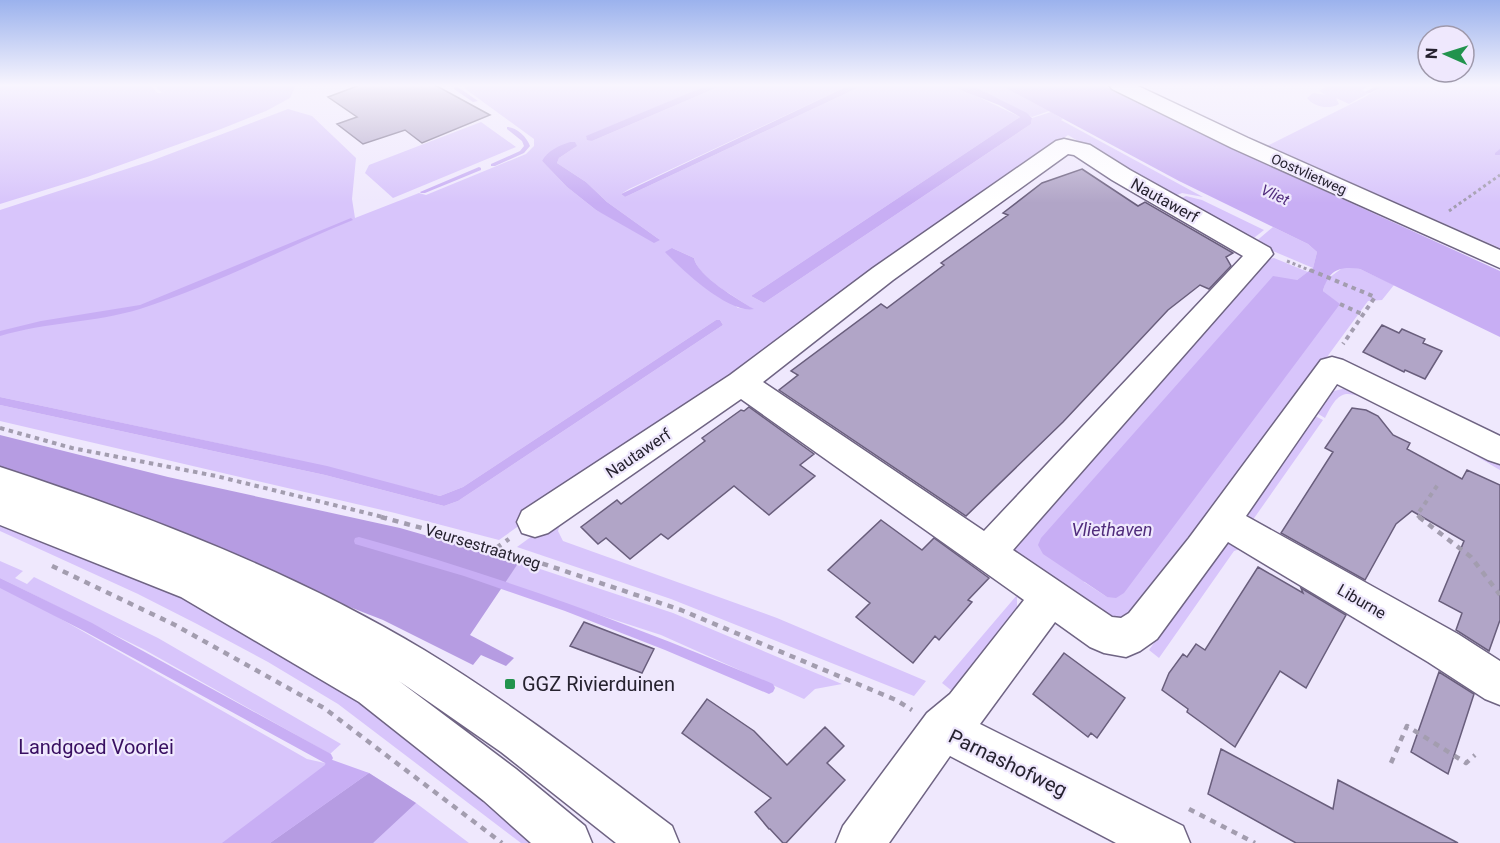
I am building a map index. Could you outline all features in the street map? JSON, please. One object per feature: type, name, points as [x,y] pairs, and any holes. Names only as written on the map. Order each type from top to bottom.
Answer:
[{"type":"street","name":"Oostvlietweg","points":[[1204,124],[1500,260]]},
{"type":"street","name":"Nautawerf","points":[[535,522],[741,383],[883,274],[1064,146],[1082,150],[1121,175],[1260,254],[986,554]]},
{"type":"street","points":[[741,383],[872,468],[986,554],[1104,634],[1126,638],[1143,626],[1223,521],[1332,368],[1500,451]]},
{"type":"street","points":[[0,481],[203,558],[370,641],[488,715],[655,843]]},
{"type":"street","points":[[0,510],[24,517],[195,585],[374,688],[500,785],[568,843]]},
{"type":"street","name":"Liburne","points":[[1223,521],[1443,648],[1500,685]]},
{"type":"street","points":[[943,729],[965,709],[1050,597]]},
{"type":"street","name":"Parnashofweg","points":[[860,843],[943,729],[1166,843]]},
{"type":"path","points":[[1427,227],[1500,175]]},
{"type":"path","points":[[1281,258],[1375,297],[1337,353],[1332,368]]},
{"type":"path","points":[[1340,304],[1364,315]]},
{"type":"path","name":"Veursestraatweg","points":[[0,428],[72,448],[272,490],[496,548],[681,610],[896,700],[943,729]]},
{"type":"path","points":[[1439,483],[1417,515],[1471,557],[1500,595]]},
{"type":"path","points":[[41,561],[175,625],[324,708],[502,843]]},
{"type":"path","points":[[1391,763],[1407,726],[1466,763],[1475,755]]},
{"type":"green space","points":[[0,124],[233,124],[87,177],[0,204]]},
{"type":"green space","points":[[248,124],[321,124],[356,158],[352,199],[355,218],[419,193],[426,195],[526,154],[534,146],[534,139],[514,124],[616,124],[586,137],[592,141],[631,124],[766,124],[629,189],[621,194],[625,197],[780,124],[1009,124],[751,296],[764,303],[1030,124],[1069,124],[1203,197],[1182,193],[1170,198],[1068,135],[499,540],[395,513],[0,421],[0,405],[325,475],[444,506],[458,501],[723,325],[720,320],[716,320],[463,487],[440,496],[288,458],[0,397],[0,210],[151,161]],"holes":[[[577,146],[559,158],[557,163],[586,182],[607,202],[660,240],[596,210],[567,187],[542,161]],[[672,248],[694,258],[710,280],[753,309],[738,308]]]},
{"type":"green space","points":[[475,124],[484,124],[516,147],[393,198],[365,173],[369,165]]},
{"type":"green space","points":[[1310,124],[1500,124],[1500,248],[1267,146]]},
{"type":"green space","points":[[1186,196],[1202,200],[1264,230],[1250,241],[1175,201]]},
{"type":"green space","points":[[1273,227],[1308,244],[1317,252],[1313,268],[1254,243]]},
{"type":"green space","points":[[1274,258],[1308,272],[1297,280],[1084,582],[1107,597],[1339,304],[1323,291],[1326,280],[1345,266],[1360,269],[1394,285],[1382,300],[1368,301],[1138,615],[1116,624],[1015,557],[1012,548],[1268,259]]},
{"type":"green space","points":[[1346,388],[1500,458],[1500,470],[1423,425],[1358,396],[1346,394],[1339,397],[1325,418],[1315,412],[1330,392]]},
{"type":"green space","points":[[1313,415],[1323,420],[1250,524],[1247,515]]},
{"type":"green space","points":[[605,483],[560,525],[558,531],[563,541],[777,618],[926,681],[914,696],[671,599],[517,547]]},
{"type":"green space","points":[[0,521],[151,583],[209,612],[348,693],[542,843],[521,843],[338,704],[268,662],[138,594],[0,531]]},
{"type":"green space","points":[[1228,543],[1236,543],[1240,549],[1234,551],[1159,658],[1149,650],[1221,547]]},
{"type":"green space","points":[[0,561],[23,571],[15,578],[27,584],[34,577],[158,638],[341,744],[330,754],[145,650],[0,578]]},
{"type":"green space","points":[[519,562],[673,613],[842,684],[815,689],[804,699],[661,635],[505,582]]},
{"type":"green space","name":"Landgoed Voorlei","points":[[0,587],[47,611],[307,759],[369,773],[416,803],[469,843],[0,843]]},
{"type":"green space","points":[[1017,595],[1017,609],[956,694],[942,683]]},
{"type":"shaded area","points":[[0,435],[168,477],[400,528],[519,562],[470,635],[514,658],[506,666],[481,655],[473,665],[383,620],[0,471]]},
{"type":"shaded area","points":[[369,773],[416,803],[373,843],[270,843]]},
{"type":"water","points":[[614,124],[631,124],[592,141],[587,140],[586,136]]},
{"type":"water","points":[[767,124],[780,124],[625,197],[621,194]]},
{"type":"water","points":[[1009,124],[1030,124],[764,303],[751,296]]},
{"type":"water","points":[[1073,124],[1183,124],[1500,271],[1500,337],[1360,269],[1346,268],[1336,271],[1328,278],[1323,291],[1340,304],[1124,593],[1116,598],[1107,597],[1043,554],[1038,545],[1041,538],[1273,276],[1297,280],[1313,268],[1317,252],[1308,244],[1179,181]]},
{"type":"water","points":[[575,142],[577,146],[559,158],[557,163],[586,182],[607,202],[660,240],[654,243],[596,210],[567,187],[542,161],[551,151]]},
{"type":"water","points":[[351,218],[353,220],[167,300],[123,314],[17,331],[0,336],[0,331],[41,321],[140,305]]},
{"type":"water","points":[[672,248],[694,258],[710,280],[754,309],[744,309],[719,298],[665,252]]},
{"type":"water","points":[[716,320],[720,320],[723,325],[458,501],[444,506],[325,475],[0,405],[0,397],[327,466],[440,496],[463,487]]},
{"type":"water","points":[[327,758],[369,773],[270,843],[222,843],[325,765]]},
{"type":"building","points":[[337,124],[467,124],[422,143],[405,130],[363,144]]},
{"type":"building","points":[[1082,169],[1138,206],[1145,202],[1233,253],[1226,257],[1231,266],[1209,289],[1200,285],[1168,310],[1063,422],[966,516],[779,390],[798,375],[791,371],[881,304],[887,308],[944,265],[941,263],[1008,215],[1003,213],[1042,183]]},
{"type":"building","points":[[1382,325],[1399,333],[1402,329],[1425,339],[1423,343],[1442,351],[1425,379],[1405,370],[1404,372],[1363,352]]},
{"type":"building","points":[[749,407],[814,454],[800,465],[815,476],[769,515],[734,486],[668,539],[661,534],[630,559],[606,538],[598,544],[581,527],[617,500],[621,504],[705,441],[702,438],[741,410],[744,411]]},
{"type":"building","points":[[1352,408],[1366,410],[1378,416],[1393,435],[1410,443],[1407,449],[1462,479],[1467,470],[1500,485],[1500,620],[1489,651],[1456,630],[1462,613],[1439,601],[1464,541],[1412,511],[1396,524],[1365,580],[1281,533],[1333,452],[1325,448]]},
{"type":"building","points":[[881,520],[922,550],[934,538],[989,578],[968,600],[972,602],[939,640],[935,636],[913,663],[856,617],[870,603],[828,570]]},
{"type":"building","points":[[1258,567],[1303,593],[1301,588],[1346,615],[1306,688],[1280,671],[1235,747],[1187,712],[1188,709],[1162,690],[1169,673],[1183,654],[1187,657],[1196,644],[1205,650]]},
{"type":"building","points":[[584,622],[654,649],[642,673],[570,646]]},
{"type":"building","points":[[1064,653],[1125,698],[1097,738],[1091,733],[1088,737],[1033,694]]},
{"type":"building","points":[[1439,672],[1474,694],[1448,774],[1411,752]]},
{"type":"building","points":[[707,699],[754,731],[787,765],[825,727],[844,746],[827,763],[845,780],[786,843],[783,843],[769,829],[755,812],[771,798],[682,733]]},
{"type":"building","points":[[1221,749],[1333,809],[1338,780],[1458,843],[1296,843],[1208,794]]},
{"type":"waterway","points":[[493,165],[522,152],[527,146],[525,140],[509,128]]},
{"type":"waterway","points":[[1497,154],[1500,151]]},
{"type":"waterway","points":[[423,192],[479,169]]},
{"type":"waterway","points":[[359,541],[464,572],[567,607],[769,688]]},
{"type":"waterway","points":[[0,583],[88,627],[327,758]]},
{"type":"place","name":"GGZ Rivierduinen","points":[[510,684]]},
{"type":"water label","name":"Vliet","points":[[1275,195]]},
{"type":"water label","name":"Vliethaven","points":[[1112,530]]}]
